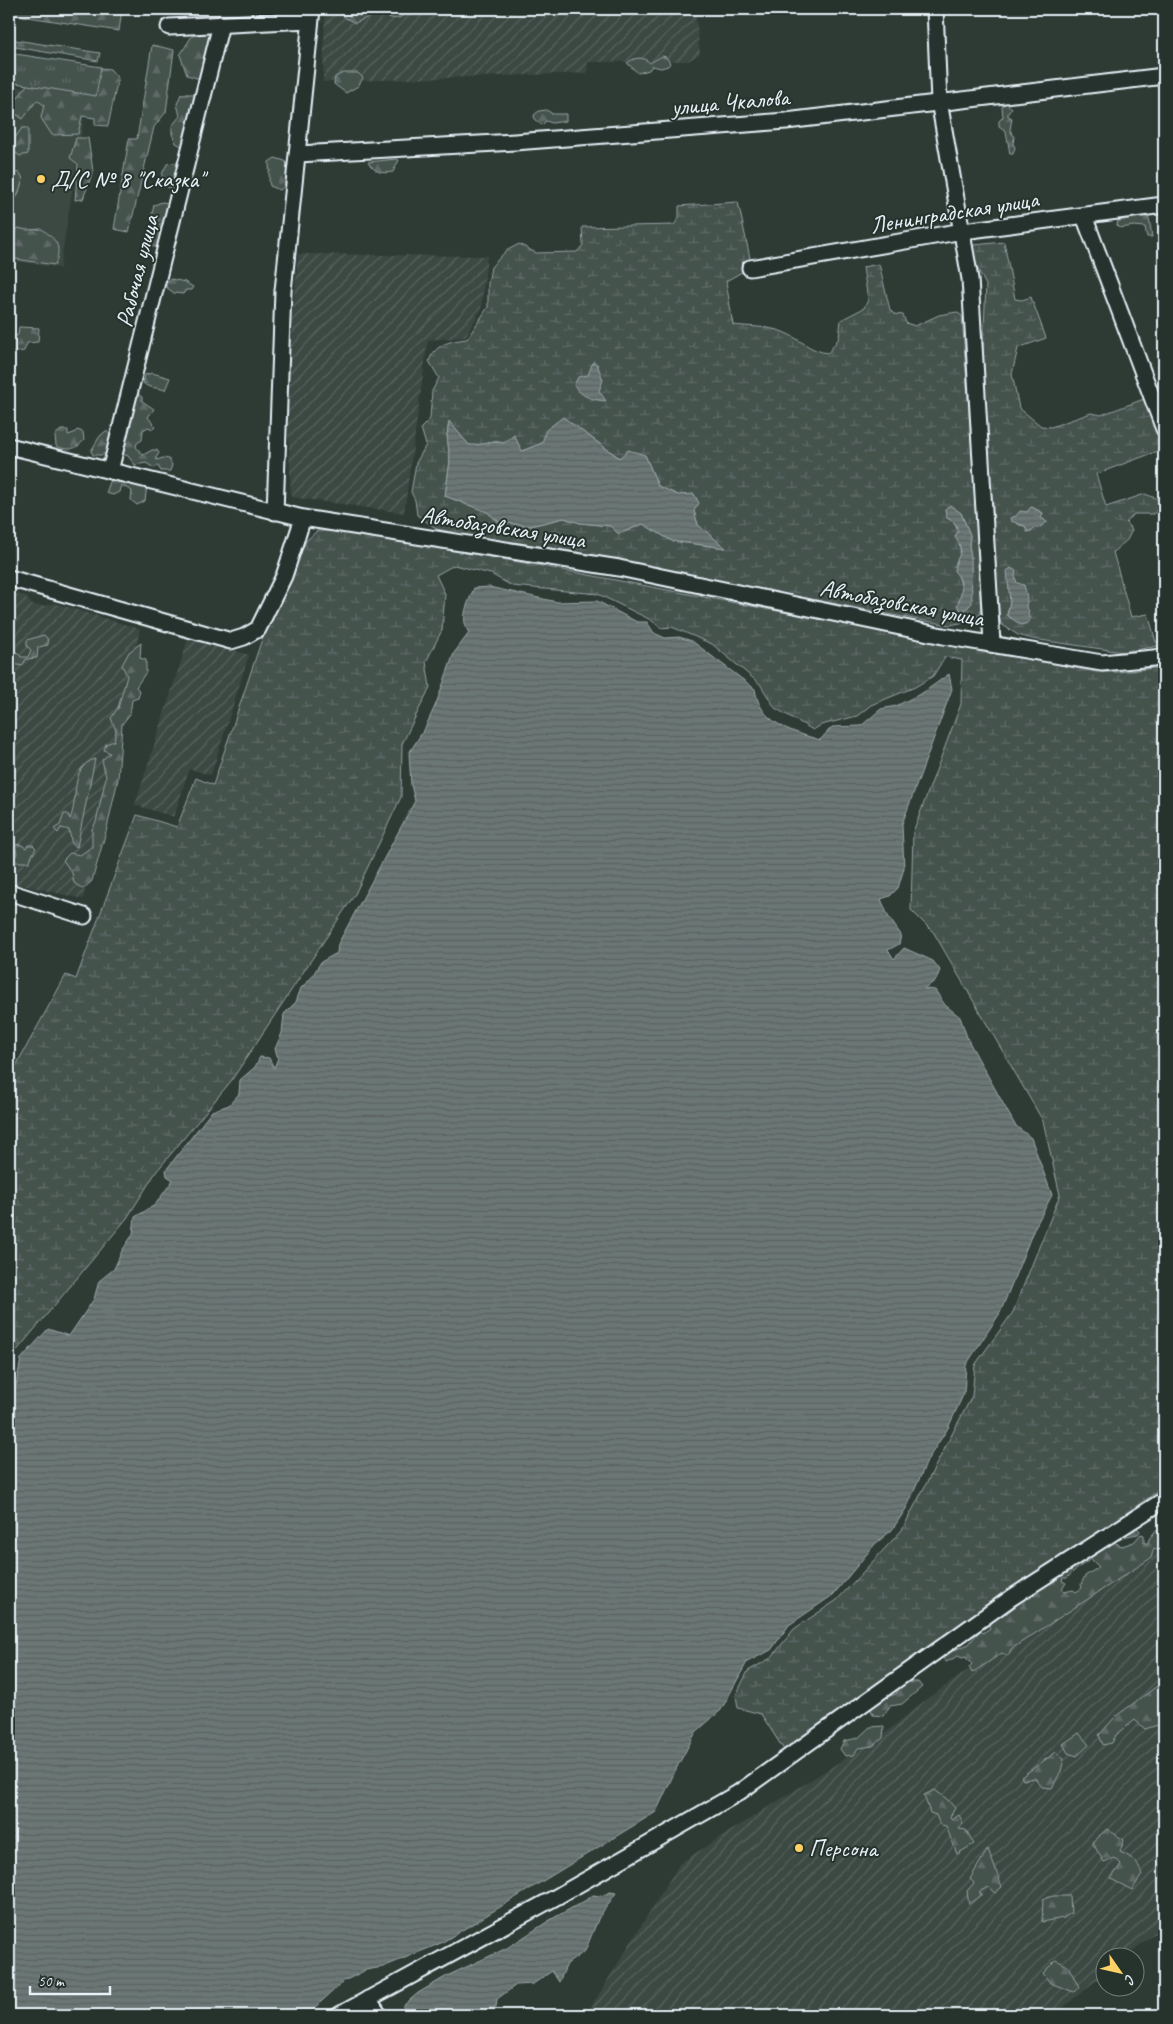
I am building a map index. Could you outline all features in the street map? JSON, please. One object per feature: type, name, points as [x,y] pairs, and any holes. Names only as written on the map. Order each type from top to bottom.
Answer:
[{"type":"street","points":[[935,9],[939,101],[970,279],[992,643]]},
{"type":"street","points":[[169,27],[221,24],[311,14],[283,291],[275,512]]},
{"type":"street","name":"Рабочая улица","points":[[110,471],[221,24]]},
{"type":"street","name":"улица Чкалова","points":[[298,154],[515,142],[786,120],[1164,76]]},
{"type":"street","name":"Ленинградская улица","points":[[750,268],[963,231],[1164,205]]},
{"type":"street","points":[[1084,216],[1164,429]]},
{"type":"street","name":"Автобазовская улица","points":[[9,446],[303,518],[619,568],[943,636],[1102,663],[1164,657]]},
{"type":"street","points":[[9,578],[231,641],[244,637],[258,629],[284,576],[303,518]]},
{"type":"street","points":[[9,892],[84,916]]},
{"type":"street","points":[[339,2015],[558,1896],[738,1793],[1012,1598],[1164,1500]]},
{"type":"street","points":[[368,1999],[379,2015]]},
{"type":"shaded area","points":[[695,9],[700,54],[688,61],[588,62],[587,73],[323,82],[325,10]]},
{"type":"shaded area","name":"Д/С № 8 \"Сказка\"","points":[[9,85],[87,98],[60,268],[9,260]]},
{"type":"shaded area","points":[[298,254],[487,256],[481,310],[465,337],[428,340],[404,513],[291,497],[286,382]]},
{"type":"shaded area","points":[[593,362],[597,364],[603,380],[599,391],[606,401],[588,397],[574,385],[578,377],[588,375]]},
{"type":"shaded area","points":[[563,417],[619,458],[628,450],[645,455],[658,486],[678,495],[694,494],[699,503],[694,511],[698,525],[726,548],[672,541],[643,524],[619,534],[610,526],[580,523],[564,518],[530,526],[499,522],[487,512],[445,496],[450,461],[447,435],[449,421],[469,445],[495,442],[504,443],[514,435],[522,451],[542,443],[546,430]]},
{"type":"shaded area","points":[[950,505],[961,513],[970,535],[972,603],[966,609],[961,610],[957,606],[961,592],[961,583],[954,571],[960,554],[960,547],[955,537],[958,531],[955,523],[947,518],[945,509]]},
{"type":"shaded area","points":[[1031,507],[1043,513],[1041,518],[1047,522],[1039,528],[1034,528],[1027,532],[1025,526],[1011,521],[1010,518],[1016,516],[1020,511],[1027,512]]},
{"type":"shaded area","points":[[1011,568],[1016,571],[1017,583],[1024,585],[1026,606],[1029,611],[1030,619],[1028,623],[1021,625],[1007,615],[1010,602],[1007,571]]},
{"type":"shaded area","points":[[489,587],[557,602],[597,601],[637,622],[647,622],[654,633],[665,638],[679,637],[692,641],[755,689],[758,701],[770,718],[788,729],[820,740],[832,727],[861,726],[881,709],[896,706],[924,692],[949,674],[952,689],[902,824],[904,868],[898,888],[890,896],[881,899],[888,916],[901,935],[899,944],[888,950],[894,959],[904,948],[933,961],[940,970],[936,980],[924,989],[935,990],[945,1005],[960,1017],[968,1040],[1015,1125],[1031,1138],[1052,1195],[1034,1229],[1000,1313],[966,1365],[964,1393],[948,1428],[928,1459],[907,1507],[892,1530],[875,1544],[833,1595],[789,1625],[771,1650],[747,1662],[721,1710],[696,1732],[656,1812],[441,1943],[383,1967],[366,1970],[344,1981],[312,2010],[302,2015],[9,2015],[9,1396],[16,1385],[21,1359],[48,1329],[69,1336],[94,1299],[99,1281],[114,1269],[122,1251],[133,1234],[135,1217],[155,1205],[173,1180],[167,1176],[166,1170],[212,1111],[229,1105],[239,1094],[240,1080],[255,1067],[260,1057],[269,1058],[274,1068],[278,1058],[275,1049],[282,1033],[284,1014],[296,1002],[301,988],[311,978],[321,962],[337,953],[338,944],[415,801],[411,785],[409,753],[425,728],[436,704],[454,653],[469,633],[466,627],[465,616],[474,588]]},
{"type":"shaded area","points":[[9,592],[26,596],[32,605],[44,606],[54,603],[140,629],[83,899],[9,882]]},
{"type":"shaded area","points":[[189,636],[249,655],[211,775],[189,769],[174,817],[135,805]]},
{"type":"shaded area","points":[[1160,1538],[1164,1542],[1164,1926],[1139,1946],[1096,1946],[1096,1980],[1054,2015],[586,2015],[680,1863],[885,1733],[928,1698]]},
{"type":"shaded area","points":[[610,1892],[616,1893],[599,1917],[585,1951],[567,1964],[559,1982],[552,1971],[533,1984],[516,1985],[497,1999],[496,2007],[483,2010],[476,2015],[405,2015],[403,2006],[418,1993],[447,1976],[507,1948],[593,1895],[601,1896]]},
{"type":"green space","points":[[9,9],[122,9],[119,31],[9,14]]},
{"type":"green space","points":[[339,9],[408,9],[405,14],[398,18],[391,18],[378,13],[355,23],[344,16]]},
{"type":"green space","points":[[210,33],[200,79],[187,75],[180,55],[192,36]]},
{"type":"green space","points":[[9,39],[100,53],[98,61],[9,46]]},
{"type":"green space","points":[[152,45],[174,50],[166,112],[154,127],[129,232],[114,229],[129,139],[137,139]]},
{"type":"green space","points":[[9,53],[101,67],[96,96],[9,82]]},
{"type":"green space","points":[[662,56],[666,57],[670,63],[668,66],[661,68],[652,66],[649,70],[638,73],[627,63],[639,58],[645,59],[650,63]]},
{"type":"green space","points":[[52,62],[110,69],[118,78],[108,126],[95,125],[95,118],[82,116],[78,134],[52,135],[41,118],[44,105],[37,100],[23,119],[10,110],[32,77]]},
{"type":"green space","points":[[343,73],[358,73],[363,78],[358,86],[346,93],[334,84],[335,77]]},
{"type":"green space","points":[[181,94],[196,94],[183,147],[176,143],[172,134],[172,126],[180,116],[177,104]]},
{"type":"green space","points":[[1006,103],[1012,108],[1008,116],[1012,118],[1010,130],[1014,137],[1013,144],[1015,147],[1013,154],[1010,154],[1006,131],[999,126],[999,121],[1003,117],[1002,106]]},
{"type":"green space","points":[[546,110],[553,114],[566,114],[566,121],[552,123],[546,121],[542,125],[535,120],[534,115],[539,111]]},
{"type":"green space","points":[[22,128],[28,128],[28,154],[20,156],[9,146]]},
{"type":"green space","points":[[76,138],[88,138],[93,171],[83,199],[75,200],[78,164],[70,158]]},
{"type":"green space","points":[[275,158],[285,161],[288,166],[285,186],[280,190],[270,186],[269,183],[269,162]]},
{"type":"green space","points":[[399,160],[393,172],[388,173],[378,172],[368,162]]},
{"type":"green space","points":[[179,162],[181,174],[175,190],[162,185],[162,174],[167,164]]},
{"type":"green space","points":[[10,172],[20,173],[23,179],[18,195],[9,207]]},
{"type":"green space","points":[[162,202],[169,203],[165,221],[159,225],[163,228],[158,248],[146,244],[149,229],[154,223],[152,214],[154,205]]},
{"type":"green space","points":[[738,202],[750,258],[742,272],[726,281],[733,325],[777,330],[815,350],[828,353],[839,338],[841,320],[864,308],[868,300],[863,267],[879,264],[890,310],[894,314],[903,315],[906,323],[915,326],[939,315],[957,312],[962,316],[981,612],[975,620],[950,625],[634,565],[487,540],[437,529],[417,515],[415,500],[411,492],[416,463],[426,445],[421,428],[430,419],[432,391],[439,378],[429,361],[436,350],[445,344],[467,339],[488,307],[488,284],[491,267],[506,251],[519,244],[536,253],[577,252],[583,245],[582,227],[674,225],[679,218],[679,206]],"holes":[[[563,418],[620,458],[645,455],[658,486],[678,495],[694,511],[698,525],[725,548],[672,541],[643,524],[619,534],[610,526],[580,523],[564,518],[530,526],[499,522],[487,512],[445,496],[450,461],[447,435],[449,422],[469,445],[481,446],[493,441],[504,443],[522,451],[542,443]],[[945,509],[961,513],[970,535],[971,557],[961,610],[962,589],[955,565],[960,551],[955,537],[958,531],[955,523],[947,518]]]},
{"type":"green space","points":[[1142,216],[1149,218],[1152,237],[1147,237],[1145,227],[1120,228],[1117,225],[1118,221]]},
{"type":"green space","points":[[18,228],[27,230],[42,229],[55,240],[58,253],[55,265],[9,258],[9,241]]},
{"type":"green space","points":[[1004,242],[1015,299],[1022,300],[1031,297],[1046,338],[1018,348],[1012,374],[1019,408],[1041,426],[1051,427],[1091,413],[1101,415],[1144,399],[1156,426],[1161,450],[1096,474],[1106,507],[1145,494],[1158,499],[1162,507],[1153,514],[1134,514],[1126,523],[1132,530],[1127,540],[1113,552],[1131,617],[1148,614],[1156,642],[1164,639],[1164,645],[1123,652],[1033,639],[1018,635],[1001,624],[996,599],[983,348],[986,285],[971,256],[974,245]],"holes":[[[1032,507],[1043,513],[1028,532],[1025,526],[1019,525],[1016,522]],[[1011,568],[1028,615],[1017,620],[1007,615],[1010,602]]]},
{"type":"green space","points":[[171,279],[185,282],[193,287],[191,290],[186,290],[183,294],[174,293],[166,287],[166,282]]},
{"type":"green space","points":[[19,327],[39,328],[38,342],[27,343],[24,351],[10,353],[11,337],[18,335]]},
{"type":"green space","points":[[152,373],[170,378],[165,390],[143,383],[145,375]]},
{"type":"green space","points":[[138,394],[142,397],[142,401],[154,409],[148,417],[155,427],[153,429],[148,427],[143,430],[142,440],[137,443],[136,447],[143,455],[152,450],[157,450],[159,453],[156,458],[157,460],[169,459],[172,465],[170,471],[161,471],[158,466],[154,468],[146,463],[135,465],[128,456],[120,453],[132,414],[130,412],[134,398]]},
{"type":"green space","points":[[61,430],[68,430],[68,435],[77,430],[83,432],[84,440],[72,449],[56,446],[55,435]]},
{"type":"green space","points":[[106,431],[112,436],[108,445],[108,452],[102,455],[93,455],[91,451],[100,436]]},
{"type":"green space","points":[[117,477],[147,485],[145,501],[137,505],[131,500],[132,491],[121,485],[119,492],[113,495],[106,493],[110,482]]},
{"type":"green space","points":[[317,531],[340,531],[542,566],[1096,672],[1118,672],[1164,667],[1164,1487],[854,1702],[786,1753],[761,1714],[738,1708],[736,1695],[748,1671],[771,1658],[794,1629],[837,1600],[902,1530],[972,1396],[975,1365],[1013,1312],[1060,1195],[1043,1121],[934,933],[911,910],[913,832],[961,704],[962,660],[945,657],[933,676],[915,687],[871,705],[857,716],[821,725],[813,730],[775,708],[760,684],[712,644],[672,627],[661,628],[651,620],[598,594],[512,586],[491,574],[454,565],[436,575],[445,594],[442,630],[426,662],[430,687],[402,744],[401,797],[355,894],[231,1081],[156,1172],[127,1218],[9,1360],[9,1078],[66,975],[76,979],[137,815],[177,827],[196,778],[213,785],[263,636],[306,541]]},
{"type":"green space","points":[[44,635],[47,638],[48,645],[38,647],[37,658],[26,659],[22,666],[10,663],[11,653],[17,652],[21,657],[28,657],[31,650],[27,646],[27,640]]},
{"type":"green space","points":[[141,643],[140,658],[146,660],[146,672],[136,687],[140,691],[138,698],[132,700],[130,714],[122,724],[118,779],[107,828],[92,881],[83,889],[74,883],[72,873],[63,860],[70,853],[80,855],[92,847],[92,829],[96,822],[106,777],[102,760],[110,753],[104,750],[106,744],[114,741],[116,731],[111,718],[118,708],[127,676],[122,665],[129,652]]},
{"type":"green space","points":[[95,759],[77,847],[72,845],[69,830],[61,828],[58,833],[54,829],[60,825],[64,814],[68,814],[70,819],[78,776],[81,769],[87,763]]},
{"type":"green space","points":[[20,844],[26,848],[28,845],[33,845],[36,848],[29,862],[13,862],[12,860],[17,854],[15,845]]},
{"type":"green space","points":[[1138,1522],[1137,1528],[1140,1531],[1138,1534],[1122,1537],[1120,1540],[1115,1538],[1113,1542],[1122,1546],[1134,1542],[1141,1534],[1144,1535],[1144,1543],[1148,1543],[1157,1529],[1163,1538],[1158,1542],[1159,1545],[1164,1542],[1164,1555],[1154,1548],[1151,1558],[1011,1649],[1008,1656],[1002,1653],[972,1673],[969,1667],[972,1664],[965,1657],[958,1656],[946,1662],[942,1657],[969,1644],[980,1630],[983,1633],[990,1628],[987,1623],[1003,1611],[1006,1614],[1032,1592]],"holes":[[[1091,1559],[1099,1567],[1085,1576],[1081,1584],[1082,1588],[1076,1592],[1073,1590],[1064,1592],[1062,1589],[1066,1583],[1062,1581],[1063,1578],[1067,1578]]]},
{"type":"green space","points":[[1164,1681],[1164,1704],[1158,1710],[1162,1713],[1158,1725],[1145,1729],[1135,1720],[1116,1735],[1112,1743],[1103,1745],[1099,1735],[1116,1716]]},
{"type":"green space","points":[[902,1682],[918,1682],[922,1687],[902,1704],[890,1706],[883,1716],[873,1715],[871,1709],[881,1699],[896,1694]]},
{"type":"green space","points":[[884,1726],[883,1738],[873,1746],[858,1748],[854,1755],[845,1756],[840,1749],[844,1741],[858,1738],[870,1727]]},
{"type":"green space","points":[[1079,1733],[1089,1745],[1077,1756],[1068,1753],[1063,1744]]},
{"type":"green space","points":[[1056,1752],[1064,1759],[1061,1771],[1052,1788],[1042,1787],[1035,1778],[1023,1780],[1021,1777]]},
{"type":"green space","points":[[935,1790],[955,1808],[950,1817],[952,1819],[959,1815],[963,1823],[959,1829],[966,1830],[974,1844],[957,1854],[946,1826],[940,1825],[936,1815],[930,1813],[924,1795]]},
{"type":"green space","points":[[1107,1829],[1124,1840],[1120,1852],[1134,1860],[1139,1867],[1142,1875],[1132,1890],[1111,1879],[1121,1864],[1114,1858],[1104,1862],[1092,1842]]},
{"type":"green space","points":[[988,1849],[1002,1887],[995,1893],[988,1887],[979,1892],[982,1894],[969,1904],[967,1891],[974,1883],[970,1879]]},
{"type":"green space","points":[[1053,1896],[1070,1896],[1071,1913],[1064,1918],[1042,1922],[1043,1899]]},
{"type":"green space","points":[[1056,1960],[1068,1966],[1079,1987],[1074,1992],[1050,1983],[1043,1973]]},
{"type":"place","name":"Д/С № 8 \"Сказка\"","points":[[41,179]]},
{"type":"place","name":"Персона","points":[[799,1848]]}]
